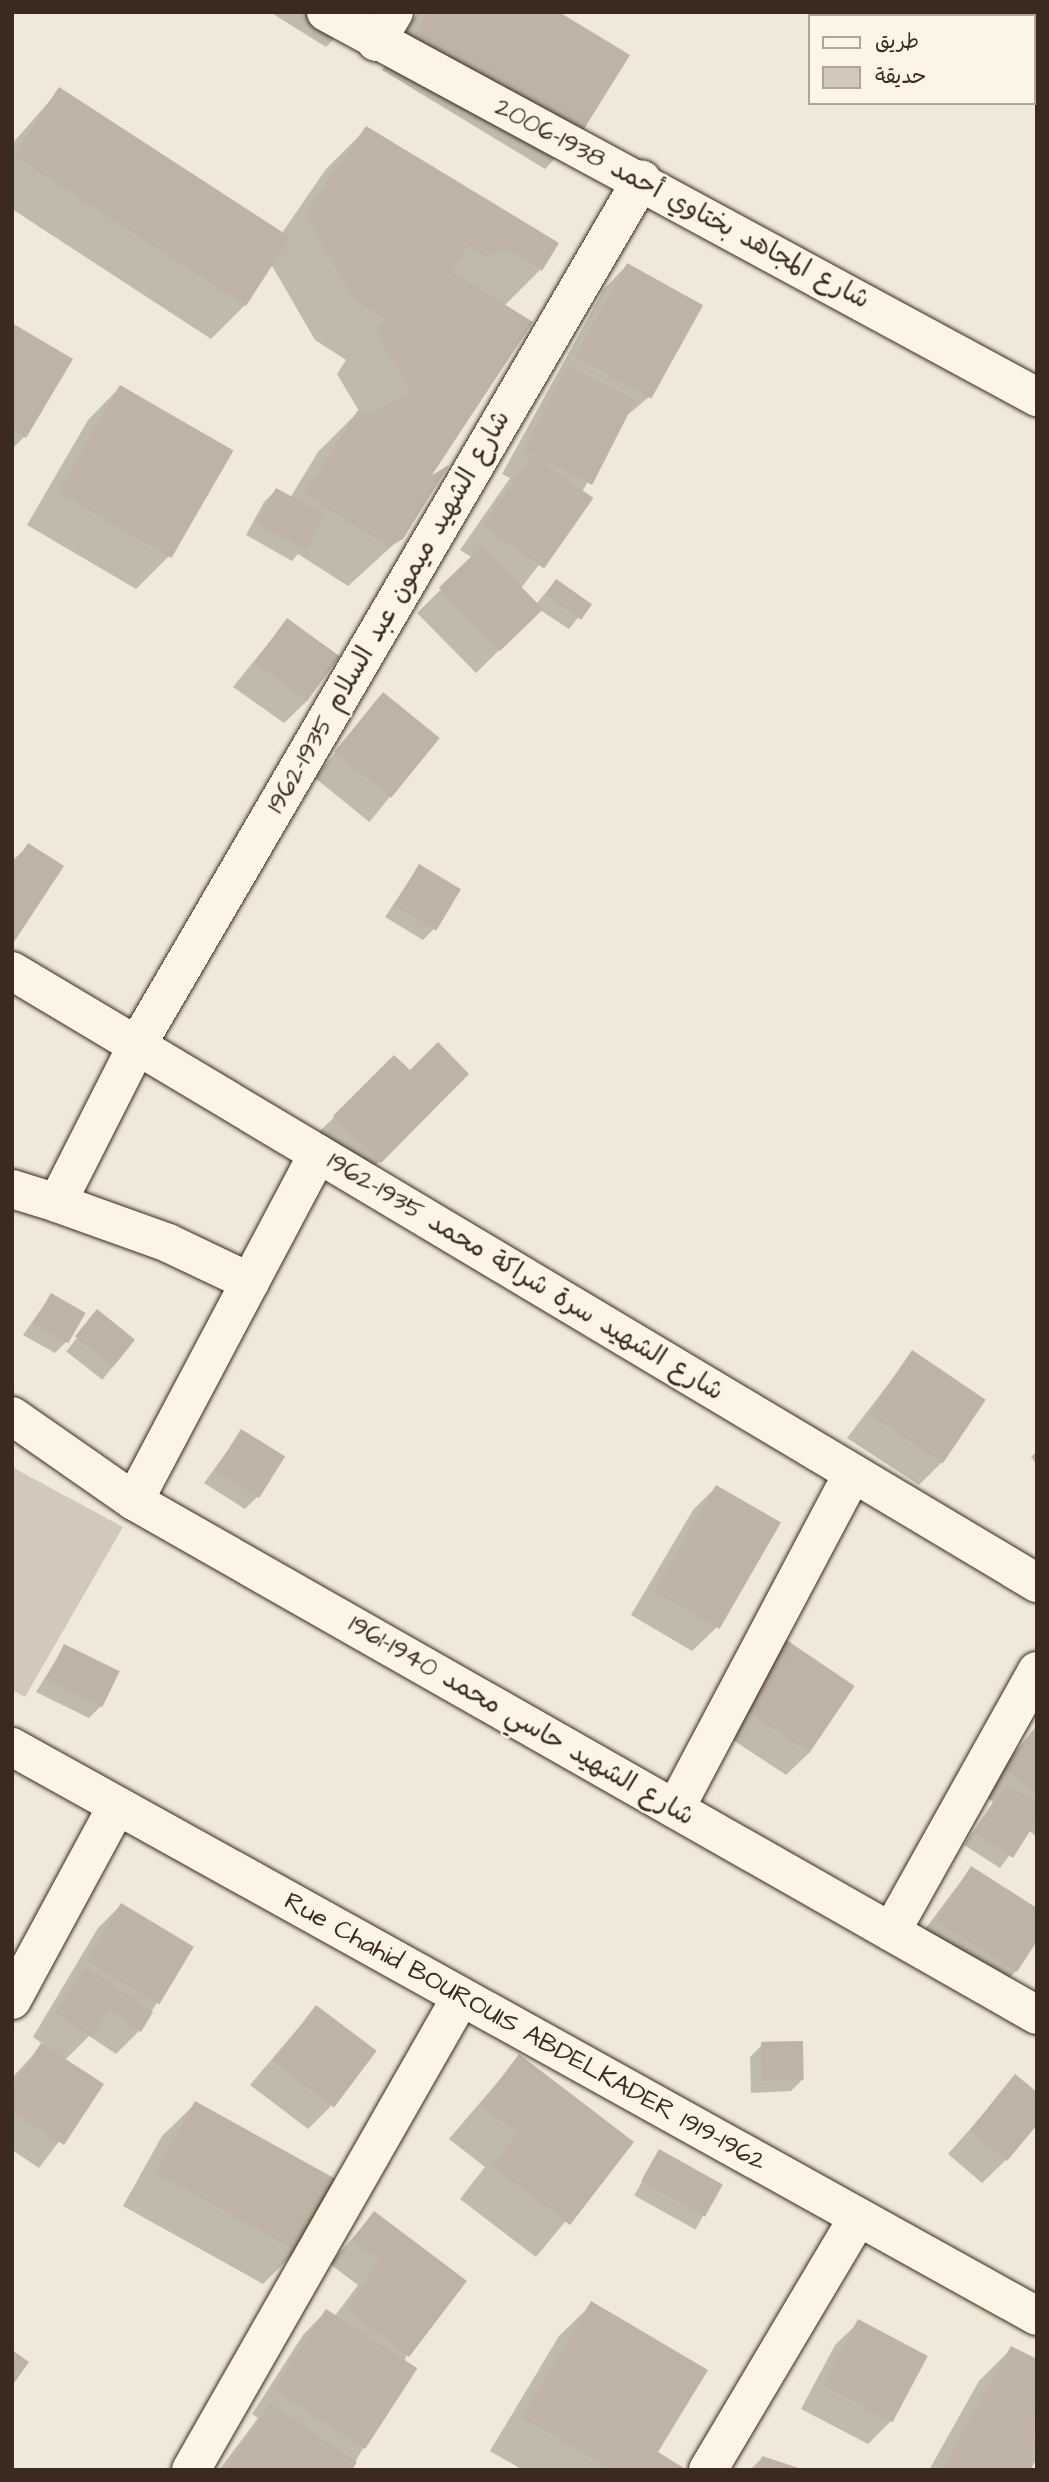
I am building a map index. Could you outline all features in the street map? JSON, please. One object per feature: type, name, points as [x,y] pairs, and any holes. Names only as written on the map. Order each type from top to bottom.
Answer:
[{"type":"street","name":"شارع المجاهد بختاوي أحمد 1938-2006","points":[[326,12],[385,27],[642,179],[1037,397]]},
{"type":"street","name":"شارع الشهيد ميمون عبد السلام 1935-1962","points":[[57,1202],[137,1045],[642,179]]},
{"type":"street","name":"شارع الشهيد سرة شراكة محمد 1935-1962","points":[[12,971],[1037,1583]]},
{"type":"street","points":[[134,1501],[318,1153]]},
{"type":"street","points":[[12,1189],[57,1202],[168,1243],[250,1282]]},
{"type":"street","name":"شارع الشهيد حاسي محمد 1940-1961","points":[[12,1416],[134,1501],[1037,2015]]},
{"type":"street","points":[[675,1809],[853,1473]]},
{"type":"street","points":[[891,1932],[1037,1671]]},
{"type":"street","name":"Rue Chahid BOUROUIS ABDELKADER 1919-1962","points":[[12,1748],[1037,2316]]},
{"type":"street","points":[[12,2000],[117,1806]]},
{"type":"street","points":[[191,2470],[461,1997]]},
{"type":"street","points":[[708,2470],[858,2217]]},
{"type":"green space","points":[[12,1467],[123,1527],[25,1697],[12,1690]]},
{"type":"building","points":[[429,12],[559,12],[630,55],[579,137],[414,36]]},
{"type":"building","points":[[59,87],[290,237],[246,306],[14,156]]},
{"type":"building","points":[[366,126],[559,243],[542,271],[504,247],[487,257],[469,245],[452,272],[533,322],[432,475],[449,465],[403,539],[389,547],[305,494],[358,410],[367,416],[411,391],[376,333],[385,319],[355,300],[305,214]]},
{"type":"building","points":[[627,263],[703,305],[651,399],[575,357]]},
{"type":"building","points":[[12,323],[73,359],[26,438],[12,429]]},
{"type":"building","points":[[568,365],[636,400],[592,485],[524,451]]},
{"type":"building","points":[[120,385],[233,450],[171,558],[58,492]]},
{"type":"building","points":[[532,455],[593,498],[544,568],[483,525]]},
{"type":"building","points":[[276,488],[325,515],[306,550],[257,523]]},
{"type":"building","points":[[482,546],[543,609],[500,651],[439,588]]},
{"type":"building","points":[[556,579],[592,604],[581,620],[545,595]]},
{"type":"building","points":[[287,618],[340,656],[307,701],[255,662]]},
{"type":"building","points":[[383,692],[440,738],[391,798],[335,752]]},
{"type":"building","points":[[28,843],[64,866],[12,945],[12,868]]},
{"type":"building","points":[[419,864],[461,889],[436,930],[394,905]]},
{"type":"building","points":[[438,1042],[469,1074],[381,1163],[333,1116],[394,1055],[410,1070]]},
{"type":"building","points":[[51,1293],[86,1313],[68,1343],[34,1323]]},
{"type":"building","points":[[97,1309],[135,1340],[113,1367],[75,1336]]},
{"type":"building","points":[[912,1350],[986,1400],[943,1464],[869,1414]]},
{"type":"building","points":[[241,1429],[285,1457],[259,1498],[215,1471]]},
{"type":"building","points":[[716,1485],[781,1522],[719,1629],[654,1592]]},
{"type":"building","points":[[785,1639],[855,1686],[809,1753],[740,1706]]},
{"type":"building","points":[[64,1644],[120,1671],[102,1707],[46,1680]]},
{"type":"building","points":[[1037,1728],[1037,1795],[1004,1769]]},
{"type":"building","points":[[1007,1784],[1037,1803],[1037,1820],[1013,1858],[975,1833]]},
{"type":"building","points":[[971,1866],[1037,1908],[1037,1941],[1017,1972],[936,1921]]},
{"type":"building","points":[[121,1903],[194,1947],[159,2004],[86,1960]]},
{"type":"building","points":[[85,1967],[153,2012],[141,2032],[109,2010],[91,2037],[55,2013]]},
{"type":"building","points":[[316,2005],[377,2051],[334,2107],[273,2062]]},
{"type":"building","points":[[803,2041],[804,2080],[762,2081],[761,2042]]},
{"type":"building","points":[[41,2043],[104,2084],[64,2145],[12,2112],[12,2088]]},
{"type":"building","points":[[519,2054],[634,2142],[570,2225],[492,2166],[517,2133],[481,2105]]},
{"type":"building","points":[[1015,2074],[1037,2092],[1037,2125],[1007,2161],[970,2130]]},
{"type":"building","points":[[195,2101],[338,2180],[298,2252],[155,2173]]},
{"type":"building","points":[[659,2149],[723,2184],[705,2217],[641,2181]]},
{"type":"building","points":[[374,2211],[467,2281],[409,2357],[345,2308],[380,2261],[352,2240]]},
{"type":"building","points":[[591,2301],[708,2370],[658,2452],[687,2470],[611,2470],[522,2417]]},
{"type":"building","points":[[326,2309],[417,2368],[365,2449],[274,2390]]},
{"type":"building","points":[[858,2319],[928,2356],[893,2422],[823,2385]]},
{"type":"building","points":[[1011,2346],[1037,2359],[1032,2470],[942,2470]]},
{"type":"building","points":[[12,2350],[29,2362],[12,2386]]},
{"type":"building","points":[[270,2403],[357,2462],[352,2470],[226,2470]]},
{"type":"building","points":[[762,2456],[802,2469],[802,2470],[757,2470]]}]
